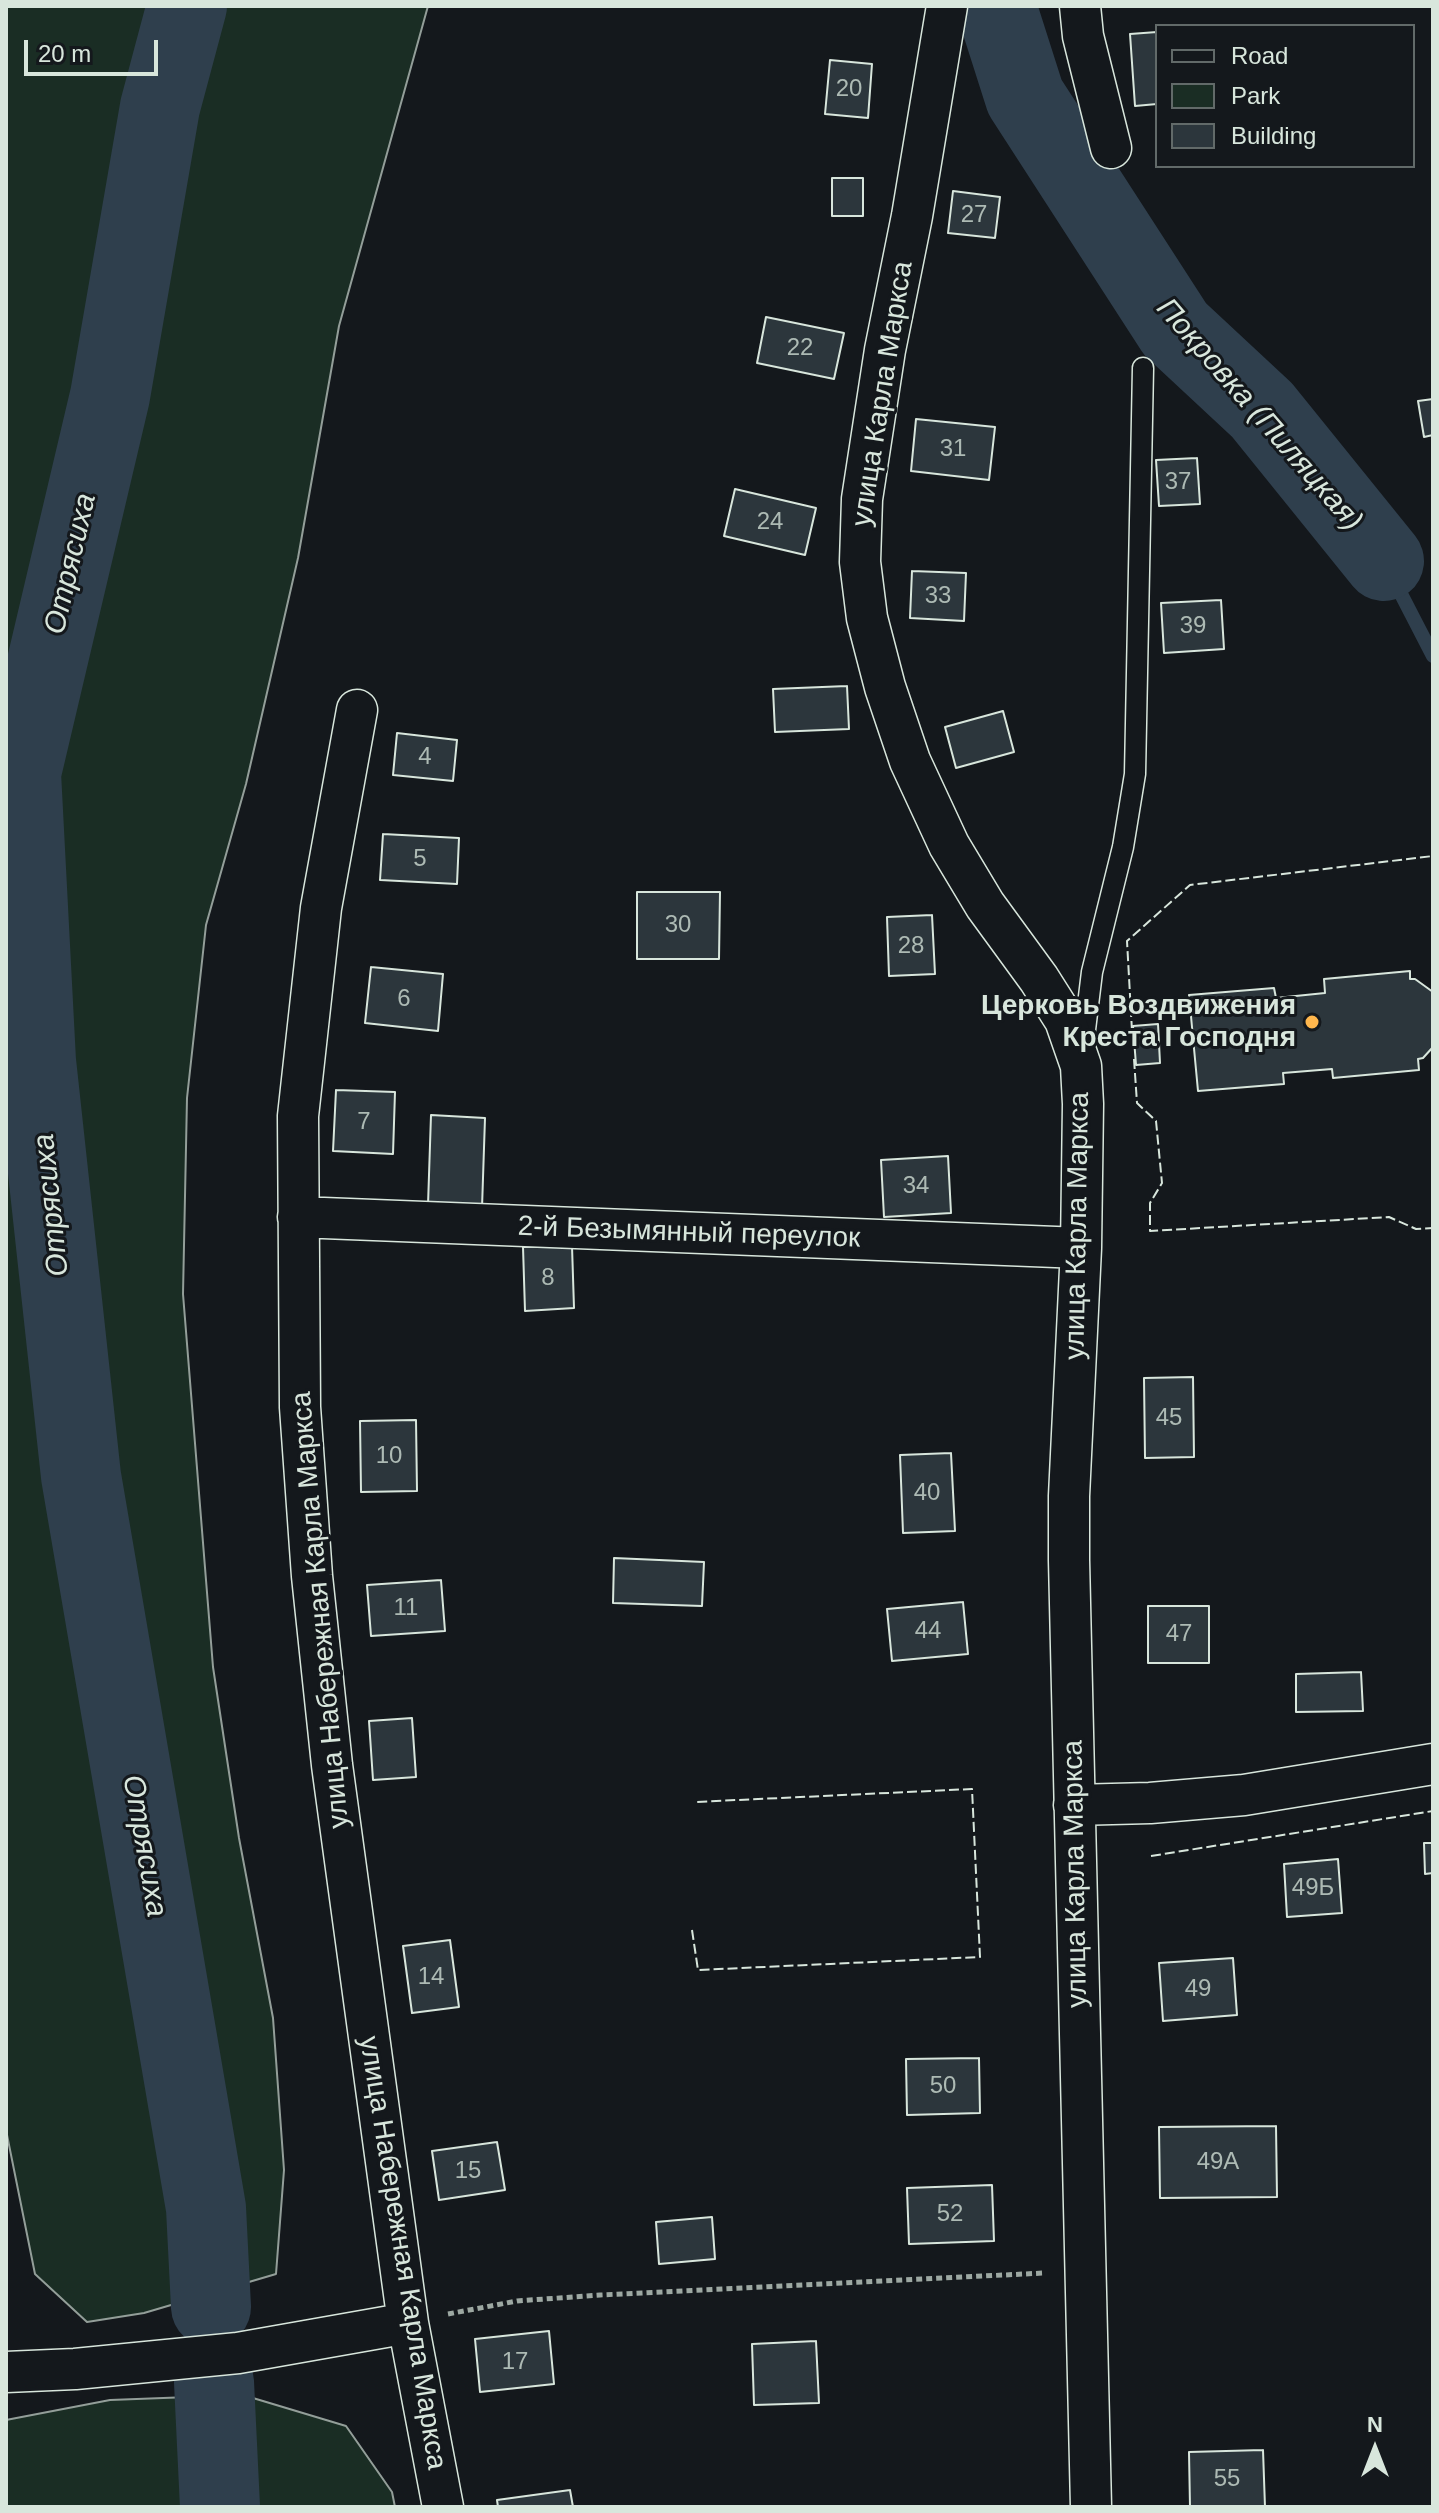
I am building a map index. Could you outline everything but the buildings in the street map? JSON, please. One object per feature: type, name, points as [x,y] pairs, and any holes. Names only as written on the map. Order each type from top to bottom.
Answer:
[{"type":"street","name":"улица Карла Маркса","points":[[947,6],[862,499],[860,562],[871,632],[885,687],[910,761],[949,845],[985,905],[1065,1020],[1081,1066],[1081,1248],[1069,1496],[1091,2507]]},
{"type":"street","points":[[1080,6],[1083,36],[1111,148]]},
{"type":"street","name":"улица Набережная Карла Маркса","points":[[357,710],[321,908],[298,1116],[300,1407],[312,1576],[332,1765],[408,2323],[443,2507]]},
{"type":"street","name":"2-й Безымянный переулок","points":[[298,1217],[1081,1248]]},
{"type":"street","points":[[1074,1805],[1150,1803],[1244,1795],[1433,1764]]},
{"type":"street","points":[[6,2372],[75,2369],[238,2353],[408,2323]]},
{"type":"lane","points":[[1081,1066],[1092,972],[1123,847],[1135,774],[1143,368]]},
{"type":"path","points":[[408,2323],[517,2301],[1085,2271]]},
{"type":"green space","points":[[6,6],[428,6],[339,326],[298,558],[246,784],[206,925],[187,1098],[183,1294],[213,1667],[239,1838],[273,2018],[284,2170],[276,2274],[144,2313],[87,2322],[35,2274],[6,2130]]},
{"type":"green space","points":[[243,2395],[346,2426],[392,2492],[395,2507],[6,2507],[6,2420],[110,2400]]},
{"type":"waterway","name":"Отрясиха","points":[[187,6],[160,107],[110,396],[21,773],[36,1061],[81,1476],[206,2208],[211,2307]]},
{"type":"waterway","name":"Покровка (Пиляцкая)","points":[[996,6],[1025,97],[1175,329],[1262,410],[1384,561]]},
{"type":"waterway","name":"Покровка (Пиляцкая)","points":[[1384,561],[1433,656]]},
{"type":"waterway","points":[[6,923],[28,902]]},
{"type":"waterway","name":"Отрясиха","points":[[214,2382],[220,2507]]},
{"type":"fence","points":[[1132,1031],[1127,941],[1190,885],[1433,856]]},
{"type":"fence","points":[[1134,1059],[1137,1103],[1156,1121],[1162,1183],[1150,1203],[1150,1231],[1389,1217],[1416,1229],[1433,1228]]},
{"type":"fence","points":[[692,1930],[698,1970],[980,1957],[972,1789],[695,1802]]},
{"type":"fence","points":[[1151,1856],[1433,1811]]},
{"type":"place","name":"Церковь Воздвижения Креста Господня","points":[[1312,1022]]}]
